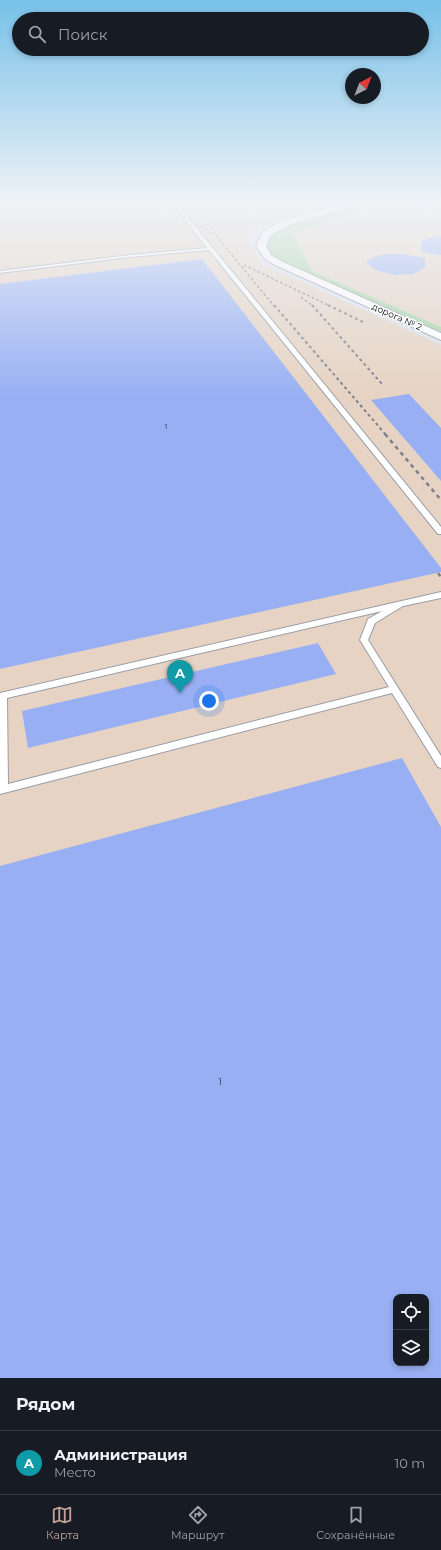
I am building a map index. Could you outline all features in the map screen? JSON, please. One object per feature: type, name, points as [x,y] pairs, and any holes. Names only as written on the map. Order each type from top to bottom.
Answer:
[{"type":"street","name":"дорога № 2","points":[[287,267],[441,337]]},
{"type":"lane","points":[[0,272],[38,267]]},
{"type":"lane","points":[[225,267],[441,532]]},
{"type":"lane","points":[[394,690],[2,790],[2,696],[441,595]]},
{"type":"lane","points":[[401,604],[371,621],[364,640],[441,764]]},
{"type":"shaded area","points":[[0,267],[269,267],[441,345],[441,1378],[0,1378]]},
{"type":"shaded area","points":[[310,267],[441,267],[441,327],[312,271]]},
{"type":"green space","points":[[293,267],[310,267],[312,271],[441,327],[441,333]]},
{"type":"building","points":[[135,267],[208,267],[441,568],[441,572],[0,669],[0,284]]},
{"type":"building","points":[[372,267],[425,267],[413,274],[396,275],[375,270]]},
{"type":"building","points":[[409,394],[441,428],[441,481],[371,400]]},
{"type":"building","points":[[318,643],[336,674],[28,748],[22,711]]},
{"type":"building","points":[[402,758],[441,827],[441,1378],[0,1378],[0,866]]},
{"type":"railway","points":[[242,267],[274,306]]},
{"type":"railway","points":[[249,267],[330,306]]},
{"type":"railway","points":[[301,297],[313,306]]},
{"type":"railway","points":[[274,305],[386,435]]},
{"type":"railway","points":[[328,305],[363,322]]},
{"type":"railway","points":[[313,306],[382,384]]},
{"type":"railway","points":[[385,434],[441,500]]},
{"type":"railway","points":[[438,573],[441,577]]},
{"type":"place","name":"Администрация","points":[[180,693]]}]
